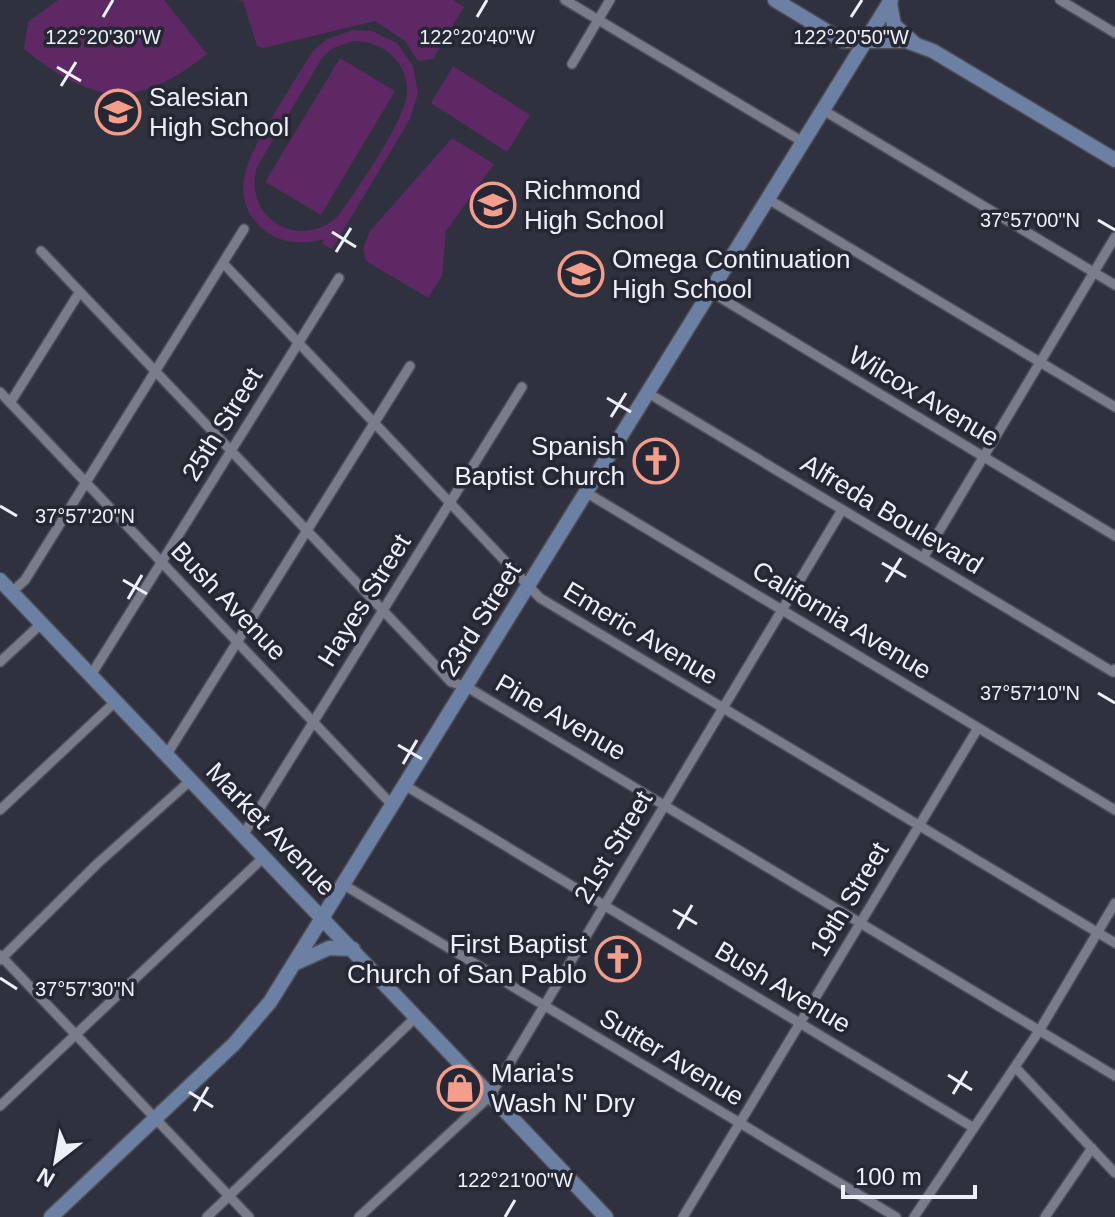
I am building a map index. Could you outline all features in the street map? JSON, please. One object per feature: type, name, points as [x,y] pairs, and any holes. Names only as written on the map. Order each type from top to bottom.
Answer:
[{"type":"main road","points":[[775,0],[843,41],[915,43]]},
{"type":"main road","points":[[890,1],[894,25],[915,43],[1115,160]]},
{"type":"main road","name":"23rd Street","points":[[51,1217],[244,1034],[296,963],[890,1]]},
{"type":"main road","name":"Market Avenue","points":[[0,580],[606,1217]]},
{"type":"main road","points":[[296,963],[329,948],[353,949]]},
{"type":"street","points":[[565,0],[803,142]]},
{"type":"street","points":[[572,64],[610,0]]},
{"type":"street","points":[[1060,0],[1115,33]]},
{"type":"street","points":[[823,110],[1115,285]]},
{"type":"street","points":[[768,199],[1115,407]]},
{"type":"street","points":[[12,592],[25,580],[244,229]]},
{"type":"street","points":[[923,558],[1115,237]]},
{"type":"street","name":"Pine Avenue","points":[[41,251],[451,682],[467,687],[665,803],[1115,1076]]},
{"type":"street","name":"Emeric Avenue","points":[[223,263],[540,598],[1115,943]]},
{"type":"street","name":"25th Street","points":[[91,675],[339,278]]},
{"type":"street","name":"Wilcox Avenue","points":[[711,292],[1115,536]]},
{"type":"street","points":[[10,403],[79,293]]},
{"type":"street","points":[[167,754],[410,366]]},
{"type":"street","name":"Hayes Street","points":[[243,835],[522,387]]},
{"type":"street","name":"Bush Avenue","points":[[0,392],[393,806]]},
{"type":"street","name":"Alfreda Boulevard","points":[[648,393],[1114,670]]},
{"type":"street","name":"California Avenue","points":[[587,493],[1115,810]]},
{"type":"street","name":"21st Street","points":[[359,1217],[490,1096],[842,510]]},
{"type":"street","points":[[0,662],[42,623]]},
{"type":"street","points":[[0,810],[116,701]]},
{"type":"street","name":"19th Street","points":[[683,1217],[978,728]]},
{"type":"street","points":[[191,780],[97,864],[1,957],[249,1217]]},
{"type":"street","name":"Bush Avenue","points":[[406,786],[974,1128]]},
{"type":"street","points":[[0,1106],[264,857]]},
{"type":"street","name":"Sutter Avenue","points":[[344,885],[896,1217]]},
{"type":"street","points":[[914,1217],[1039,1031],[1115,903]]},
{"type":"street","points":[[207,1217],[416,1017]]},
{"type":"street","points":[[1015,1067],[1115,1173]]},
{"type":"street","points":[[1045,1217],[1092,1148]]},
{"type":"shaded area","points":[[58,0],[164,0],[207,54],[158,85],[136,92],[114,94],[93,90],[71,81],[24,49],[28,22]]},
{"type":"shaded area","points":[[234,0],[453,0],[464,7],[433,59],[418,61],[405,41],[375,21],[263,48],[257,46],[243,1]]},
{"type":"shaded area","points":[[353,30],[372,31],[397,43],[413,66],[418,93],[410,119],[332,249],[322,244],[324,239],[294,242],[279,239],[265,231],[252,217],[245,202],[243,186],[246,170],[260,139],[313,51],[327,39]],"holes":[[[354,41],[366,42],[387,52],[402,68],[407,91],[401,115],[338,216],[323,226],[307,231],[292,230],[278,224],[266,214],[258,201],[255,185],[257,167],[322,58],[333,48]]]},
{"type":"shaded area","points":[[340,58],[395,91],[321,215],[265,182]]},
{"type":"shaded area","points":[[453,66],[530,115],[507,152],[431,103]]},
{"type":"shaded area","points":[[452,138],[494,164],[446,231],[442,276],[428,298],[366,261],[363,248],[370,231]]},
{"type":"place","name":"Salesian High School","points":[[118,112]]},
{"type":"place","name":"Richmond High School","points":[[493,205]]},
{"type":"place","name":"Omega Continuation High School","points":[[581,274]]},
{"type":"place","name":"Spanish Baptist Church","points":[[656,461]]},
{"type":"place","name":"First Baptist Church of San Pablo","points":[[618,959]]},
{"type":"place","name":"Maria's Wash N' Dry","points":[[460,1088]]}]
